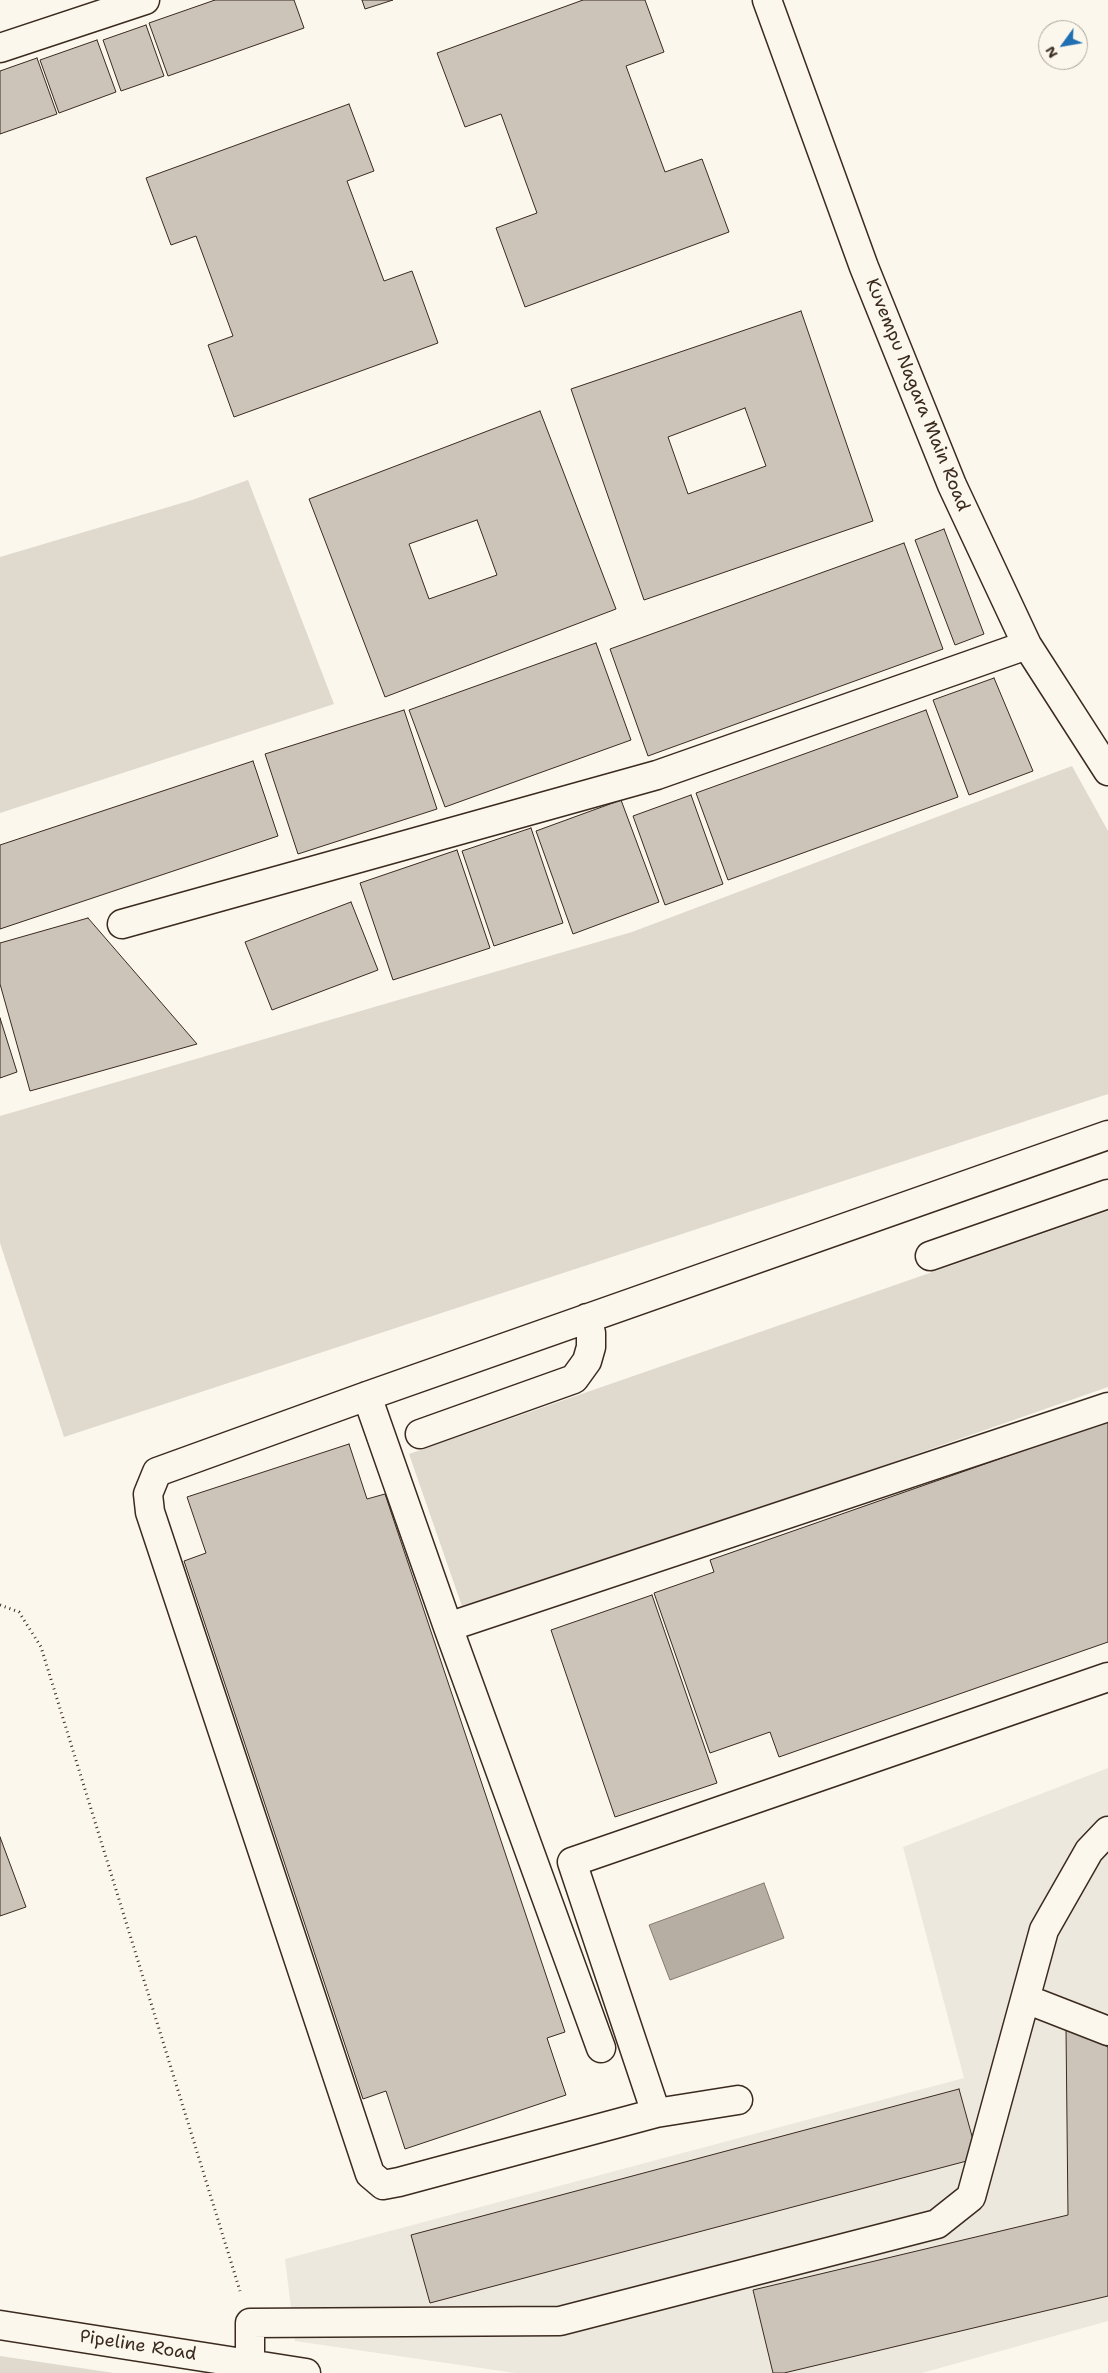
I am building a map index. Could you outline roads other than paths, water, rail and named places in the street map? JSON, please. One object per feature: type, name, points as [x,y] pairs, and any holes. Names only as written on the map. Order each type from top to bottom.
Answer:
[{"type":"street","points":[[0,48],[145,0]]},
{"type":"street","name":"Kuvempu Nagara Main Road","points":[[767,0],[864,267],[952,485],[1027,645],[1108,771]]},
{"type":"street","points":[[122,924],[657,775],[1027,645]]},
{"type":"street","points":[[738,2100],[656,2113],[399,2182],[383,2184],[370,2174],[150,1512],[148,1494],[158,1472],[367,1396],[1108,1135]]},
{"type":"street","points":[[930,1256],[1108,1194]]},
{"type":"street","points":[[420,1434],[574,1379],[587,1361],[591,1347],[588,1318]]},
{"type":"street","points":[[367,1396],[448,1627],[601,2048]]},
{"type":"street","points":[[448,1627],[1108,1407]]},
{"type":"street","points":[[656,2113],[572,1862],[1108,1676]]},
{"type":"street","points":[[250,2363],[250,2323],[560,2321],[937,2224],[971,2197],[1044,1930],[1089,1852],[1108,1831]]},
{"type":"street","points":[[1026,1999],[1108,2031]]},
{"type":"street","name":"Pipeline Road","points":[[0,2325],[306,2373]]}]
